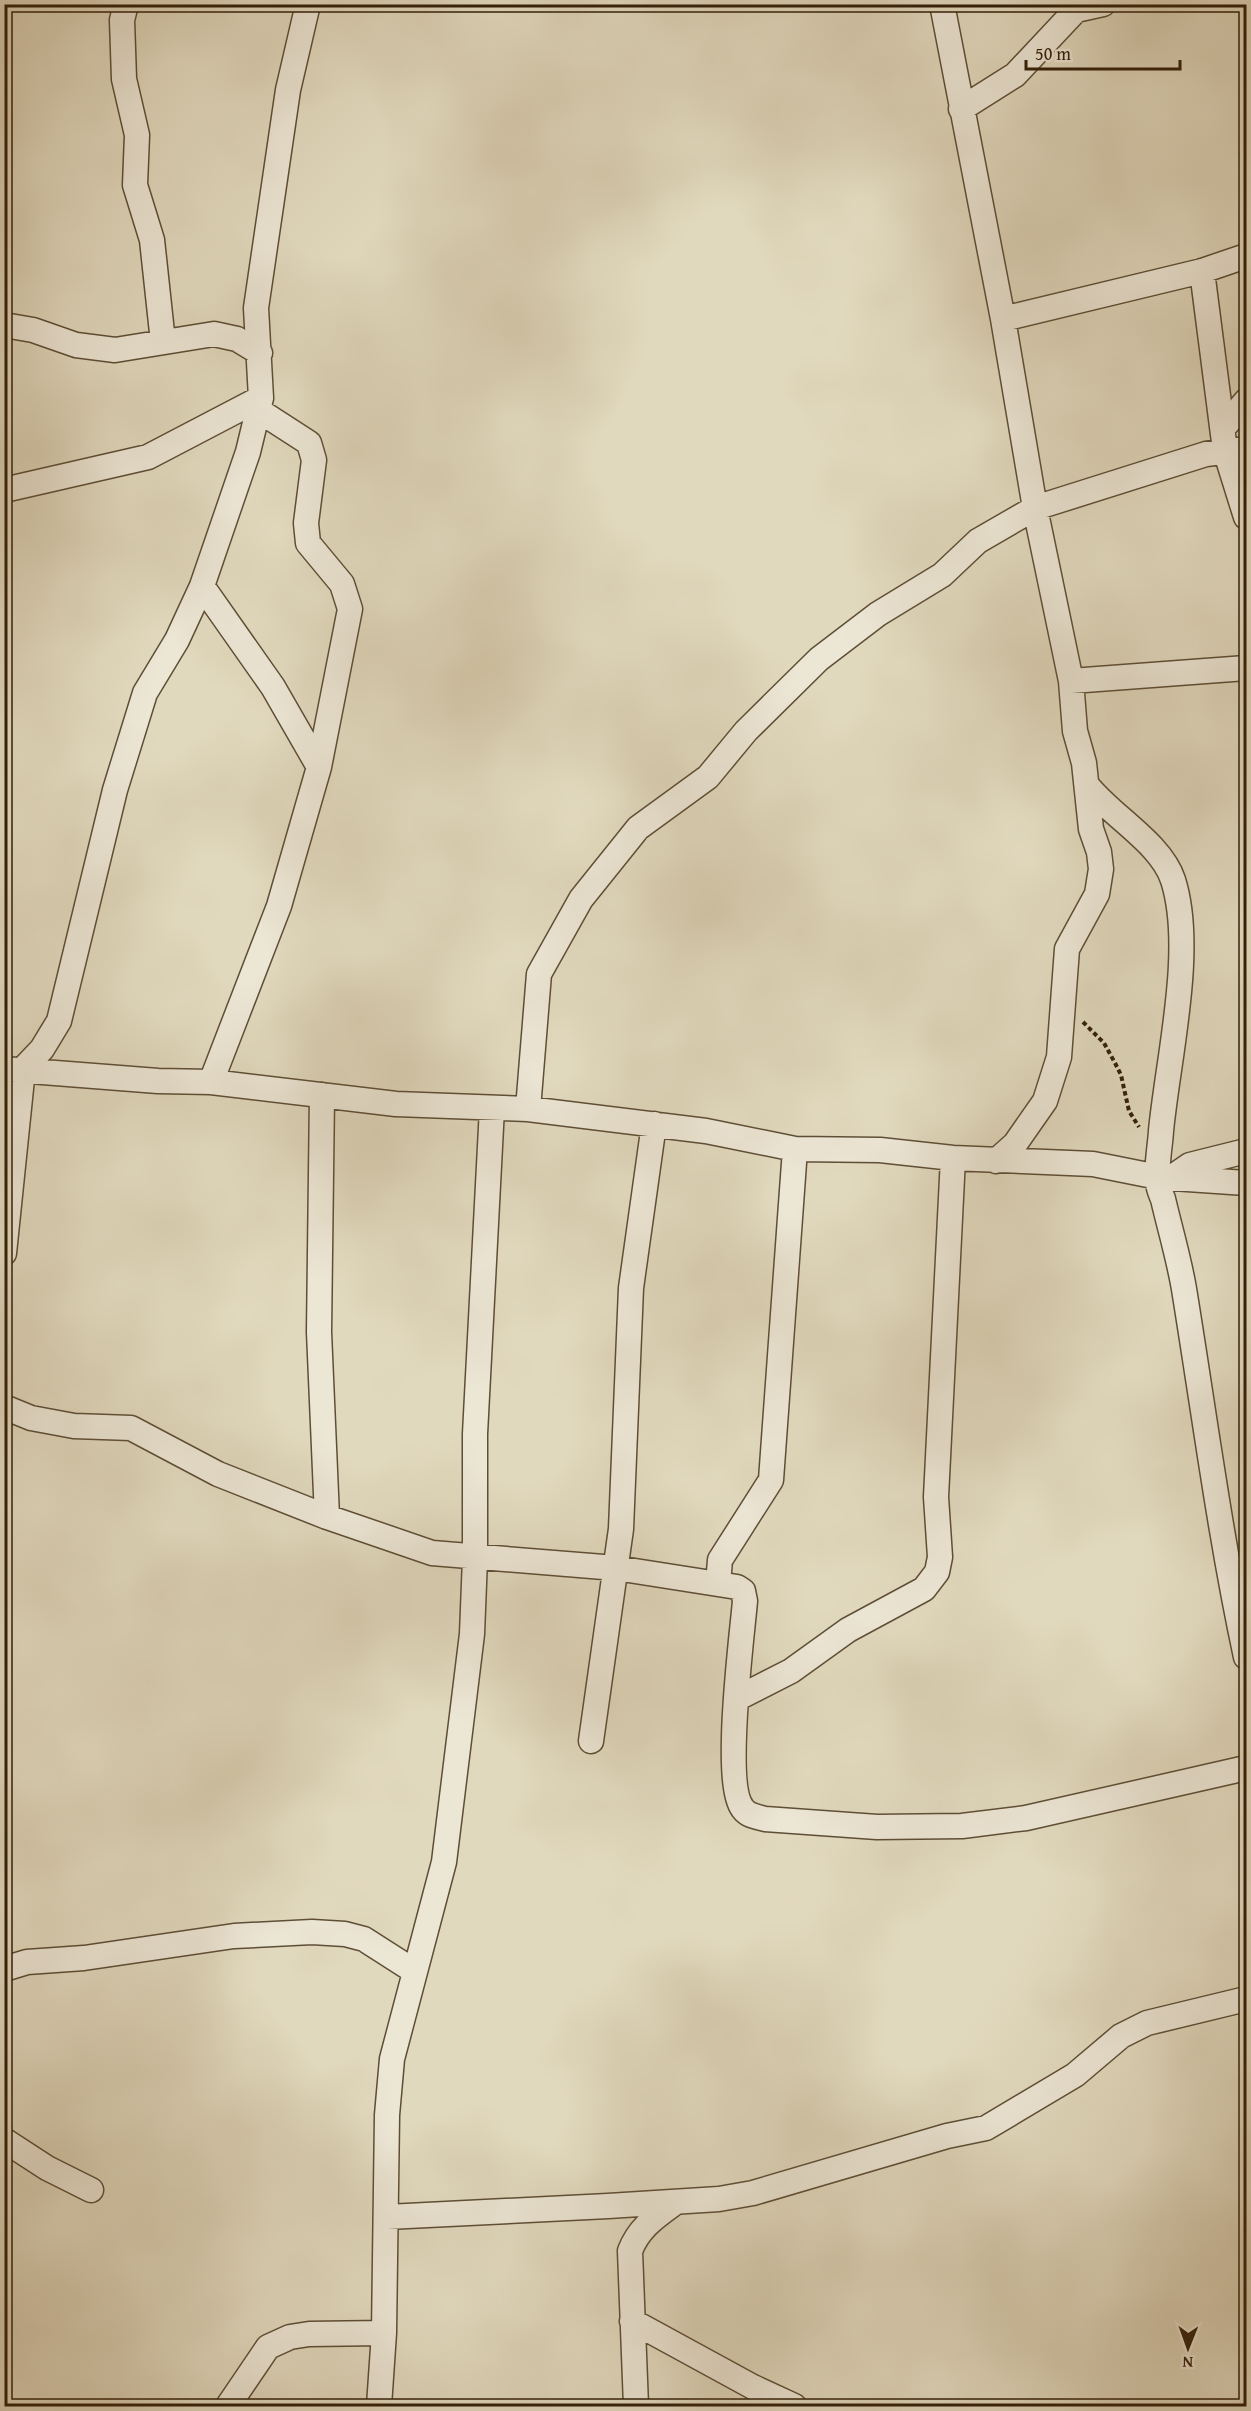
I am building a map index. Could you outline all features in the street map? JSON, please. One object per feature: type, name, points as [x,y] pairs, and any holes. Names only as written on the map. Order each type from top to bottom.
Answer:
[{"type":"street","points":[[126,4],[122,20],[124,80],[137,135],[135,185],[152,240],[163,342]]},
{"type":"street","points":[[14,1069],[42,1049],[59,1022],[112,801],[145,693],[177,640],[202,586],[248,452],[259,404],[260,353],[256,308],[288,90],[308,4]]},
{"type":"street","points":[[942,4],[1003,319],[1035,508],[1071,681],[1075,731],[1084,763],[1091,829],[1099,852],[1100,881],[1097,894],[1067,949],[1065,1002],[1059,1058],[1045,1101],[1015,1144],[996,1161]]},
{"type":"street","points":[[961,109],[1015,75],[1076,10],[1103,4]]},
{"type":"street","points":[[1003,319],[1202,271],[1246,256]]},
{"type":"street","points":[[1202,271],[1246,517]]},
{"type":"street","points":[[4,325],[33,330],[76,345],[115,350],[214,334],[237,339],[260,353]]},
{"type":"street","points":[[1232,442],[1246,400]]},
{"type":"street","points":[[4,490],[148,457],[259,404]]},
{"type":"street","points":[[210,1082],[279,906],[319,767],[350,609],[342,584],[308,543],[306,523],[314,460],[309,443],[259,404]]},
{"type":"street","points":[[528,1108],[538,974],[582,899],[638,828],[708,777],[747,731],[819,659],[879,614],[942,574],[978,541],[1035,508],[1232,442]]},
{"type":"street","points":[[202,586],[273,687],[319,767]]},
{"type":"street","points":[[1071,681],[1246,668]]},
{"type":"street","points":[[1087,785],[1109,810],[1145,841],[1162,860],[1172,879],[1178,903],[1179,984],[1175,1029],[1163,1107],[1165,1177],[1232,1586],[1246,1657]]},
{"type":"street","points":[[14,1069],[158,1081],[210,1082],[396,1104],[528,1108],[706,1131],[795,1149],[880,1150],[996,1161],[1093,1164],[1165,1177],[1246,1183]]},
{"type":"street","points":[[4,1253],[14,1069]]},
{"type":"street","points":[[322,1095],[319,1332],[327,1517]]},
{"type":"street","points":[[379,2406],[384,2333],[387,2115],[392,2059],[444,1863],[460,1750],[472,1634],[476,1558],[475,1434],[492,1108]]},
{"type":"street","points":[[591,1741],[621,1529],[631,1288],[654,1125]]},
{"type":"street","points":[[718,1584],[720,1560],[771,1480],[795,1149]]},
{"type":"street","points":[[1165,1177],[1190,1165],[1246,1150]]},
{"type":"street","points":[[736,1699],[792,1671],[848,1630],[924,1589],[937,1572],[940,1557],[936,1497],[953,1158]]},
{"type":"street","points":[[4,1407],[31,1418],[74,1426],[132,1428],[218,1474],[327,1517],[432,1553],[616,1568],[737,1587],[743,1592],[745,1601],[736,1699],[735,1789],[743,1810],[765,1819],[877,1827],[962,1826],[1048,1813],[1246,1768]]},
{"type":"street","points":[[4,1969],[27,1962],[84,1958],[234,1936],[312,1932],[345,1934],[364,1939],[414,1971]]},
{"type":"street","points":[[387,2217],[676,2202],[753,2193],[947,2136],[987,2128],[1076,2075],[1121,2036],[1132,2030],[1147,2023],[1246,1999]]},
{"type":"street","points":[[4,2140],[47,2168],[91,2190]]},
{"type":"street","points":[[636,2406],[630,2251],[634,2239],[647,2223],[676,2202]]},
{"type":"street","points":[[632,2321],[753,2387],[795,2406]]},
{"type":"street","points":[[228,2406],[268,2347],[290,2337],[309,2334],[384,2333]]},
{"type":"path","points":[[1065,1002],[1104,1043],[1121,1075],[1129,1111],[1141,1133]]}]
